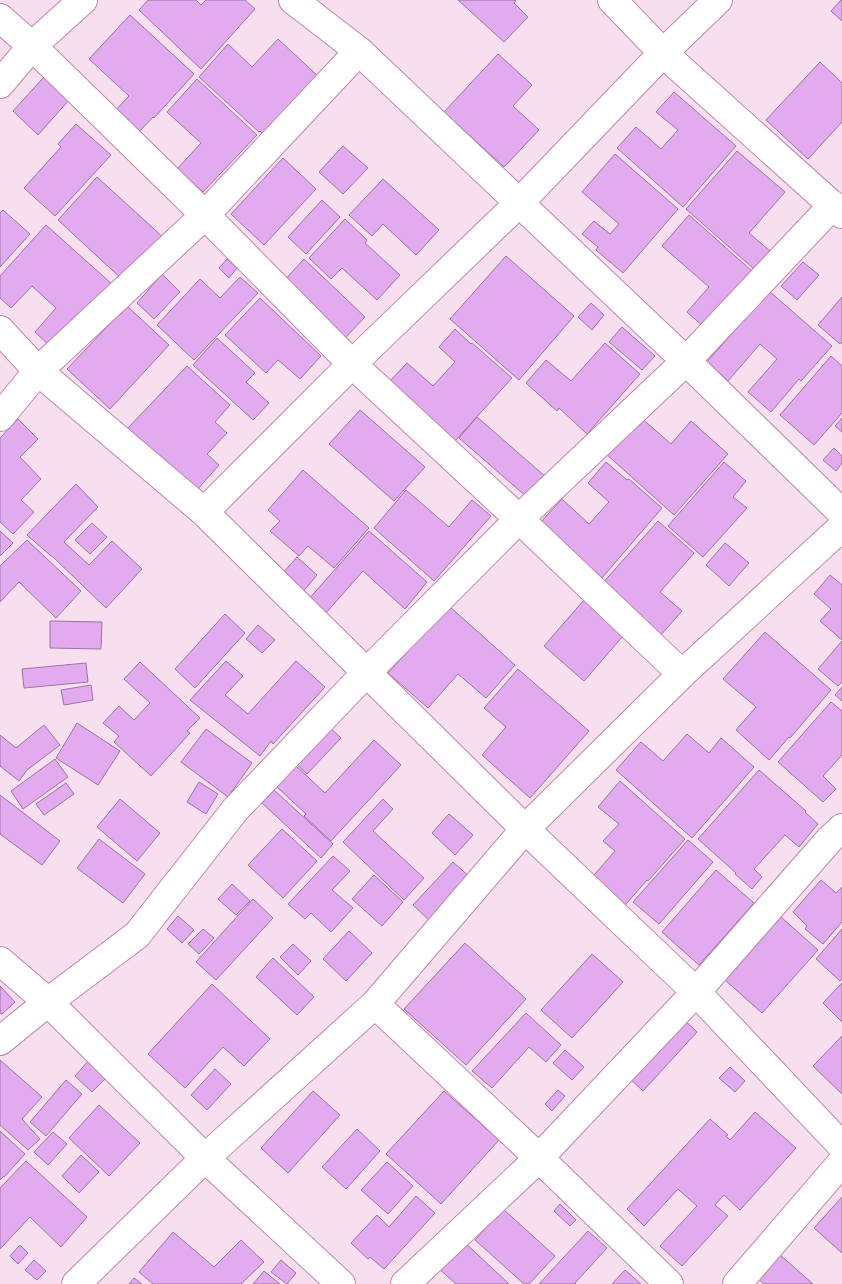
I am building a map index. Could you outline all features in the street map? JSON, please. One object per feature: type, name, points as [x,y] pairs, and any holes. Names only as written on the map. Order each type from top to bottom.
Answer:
[{"type":"street","points":[[0,84],[32,46],[83,0]]},
{"type":"street","points":[[293,0],[359,51],[686,361],[842,513]]},
{"type":"street","points":[[0,1041],[137,935],[235,810],[366,673],[519,519],[686,361],[838,210],[663,53],[612,0]]},
{"type":"street","points":[[204,512],[352,364],[519,203],[663,53],[718,0]]},
{"type":"street","points":[[0,18],[32,46],[205,215],[352,364],[682,674]]},
{"type":"street","points":[[0,417],[38,371],[205,215],[359,51]]},
{"type":"street","points":[[0,330],[38,371],[204,512],[525,830],[696,992],[842,1146]]},
{"type":"street","points":[[76,1284],[205,1158],[375,1004],[525,830],[682,674],[842,527]]},
{"type":"street","points":[[406,1284],[539,1158],[838,839]]},
{"type":"street","points":[[0,961],[48,1002],[205,1158],[341,1284]]},
{"type":"street","points":[[375,1004],[539,1158],[669,1284]]},
{"type":"street","points":[[738,1284],[842,1162]]},
{"type":"building","points":[[148,0],[196,0],[201,5],[206,0],[245,0],[255,9],[201,69],[139,10]]},
{"type":"building","points":[[458,0],[516,0],[514,3],[528,17],[504,42]]},
{"type":"building","points":[[842,0],[842,21],[831,11]]},
{"type":"building","points":[[130,15],[194,74],[137,134],[114,112],[129,96],[89,59]]},
{"type":"building","points":[[278,39],[318,76],[264,135],[199,77],[228,44],[252,67]]},
{"type":"building","points":[[498,54],[532,85],[513,106],[539,130],[504,167],[444,112]]},
{"type":"building","points":[[820,62],[842,83],[842,122],[808,159],[766,120]]},
{"type":"building","points":[[44,77],[69,100],[38,135],[13,111]]},
{"type":"building","points":[[197,79],[257,135],[203,192],[177,169],[201,143],[167,112]]},
{"type":"building","points":[[674,92],[736,146],[683,207],[617,148],[636,127],[661,149],[678,130],[656,112]]},
{"type":"building","points":[[76,124],[111,155],[55,216],[24,188],[61,147],[58,144]]},
{"type":"building","points":[[343,146],[368,168],[343,194],[319,172]]},
{"type":"building","points":[[737,151],[785,192],[749,233],[770,251],[754,269],[686,209]]},
{"type":"building","points":[[615,154],[678,209],[623,273],[596,250],[598,247],[582,234],[594,221],[610,234],[619,224],[582,192]]},
{"type":"building","points":[[283,158],[316,189],[264,245],[231,214]]},
{"type":"building","points":[[97,177],[165,239],[125,282],[58,220]]},
{"type":"building","points":[[383,179],[439,230],[416,255],[383,224],[372,236],[349,215]]},
{"type":"building","points":[[322,200],[340,217],[306,254],[288,237]]},
{"type":"building","points":[[3,210],[30,234],[0,267],[0,213]]},
{"type":"building","points":[[689,215],[753,272],[703,326],[687,312],[709,287],[662,246]]},
{"type":"building","points":[[345,219],[367,240],[365,243],[400,275],[377,300],[342,268],[331,279],[309,258]]},
{"type":"building","points":[[46,225],[113,285],[53,349],[35,332],[56,308],[32,286],[11,308],[0,298],[0,276]]},
{"type":"building","points":[[506,256],[574,316],[519,380],[450,319]]},
{"type":"building","points":[[227,259],[237,268],[229,278],[219,268]]},
{"type":"building","points":[[304,259],[365,317],[342,341],[281,284]]},
{"type":"building","points":[[803,262],[819,275],[797,300],[781,286]]},
{"type":"building","points":[[162,274],[180,292],[154,319],[137,303]]},
{"type":"building","points":[[240,277],[258,293],[194,360],[157,325],[200,279],[220,298]]},
{"type":"building","points":[[769,291],[832,346],[801,381],[799,379],[771,412],[748,392],[777,359],[760,344],[728,381],[707,362]]},
{"type":"building","points":[[842,297],[842,342],[840,344],[818,325]]},
{"type":"building","points":[[260,298],[321,356],[300,379],[278,360],[266,373],[225,335]]},
{"type":"building","points":[[591,303],[604,315],[592,330],[578,317]]},
{"type":"building","points":[[127,306],[169,345],[110,409],[67,369]]},
{"type":"building","points":[[622,327],[655,356],[642,370],[609,342]]},
{"type":"building","points":[[455,329],[512,378],[455,441],[389,382],[407,363],[433,386],[455,362],[439,347]]},
{"type":"building","points":[[217,338],[255,373],[246,382],[269,403],[253,420],[193,365]]},
{"type":"building","points":[[605,343],[640,374],[587,434],[559,408],[557,411],[526,383],[546,360],[571,381]]},
{"type":"building","points":[[831,356],[842,366],[842,413],[814,445],[780,415]]},
{"type":"building","points":[[187,366],[230,405],[215,422],[227,433],[207,454],[219,465],[196,491],[127,429]]},
{"type":"building","points":[[360,410],[425,467],[394,501],[329,444]]},
{"type":"building","points":[[638,415],[671,444],[691,421],[728,454],[674,515],[605,453]]},
{"type":"building","points":[[477,417],[546,477],[528,498],[459,438]]},
{"type":"building","points":[[842,418],[842,432],[835,426]]},
{"type":"building","points":[[18,419],[38,439],[20,457],[41,479],[21,500],[34,512],[13,534],[0,522],[0,438]]},
{"type":"building","points":[[834,448],[842,456],[842,463],[836,471],[823,460]]},
{"type":"building","points":[[606,462],[662,508],[602,578],[539,524],[562,499],[589,524],[609,502],[588,483]]},
{"type":"building","points":[[724,462],[746,481],[733,497],[747,508],[703,557],[668,526]]},
{"type":"building","points":[[303,470],[369,528],[334,568],[308,546],[299,556],[270,531],[280,521],[268,510]]},
{"type":"building","points":[[76,484],[98,507],[64,542],[89,565],[112,541],[142,569],[106,608],[52,556],[27,535]]},
{"type":"building","points":[[406,490],[449,527],[472,500],[491,516],[434,581],[374,528]]},
{"type":"building","points":[[658,521],[694,553],[660,592],[682,611],[660,636],[600,586]]},
{"type":"building","points":[[92,523],[107,537],[90,554],[75,540]]},
{"type":"building","points":[[0,531],[13,543],[0,556]]},
{"type":"building","points":[[369,531],[427,582],[405,609],[363,571],[325,614],[308,600]]},
{"type":"building","points":[[27,540],[81,591],[56,618],[19,582],[0,602],[0,566]]},
{"type":"building","points":[[725,543],[749,563],[729,586],[706,565]]},
{"type":"building","points":[[297,557],[317,575],[301,594],[281,575]]},
{"type":"building","points":[[830,575],[842,585],[842,640],[820,621],[831,609],[814,594]]},
{"type":"building","points":[[584,600],[624,635],[584,681],[544,646]]},
{"type":"building","points":[[449,606],[515,665],[486,698],[458,674],[428,708],[388,673]]},
{"type":"building","points":[[225,614],[245,633],[195,688],[175,669]]},
{"type":"building","points":[[50,621],[102,622],[101,649],[50,648]]},
{"type":"building","points":[[258,625],[275,640],[262,653],[246,639]]},
{"type":"building","points":[[765,632],[831,690],[769,760],[736,730],[756,707],[723,679]]},
{"type":"building","points":[[842,641],[842,682],[838,686],[818,669]]},
{"type":"building","points":[[226,661],[243,676],[225,695],[248,714],[296,661],[325,687],[273,744],[271,741],[260,756],[190,700]]},
{"type":"building","points":[[140,662],[200,718],[187,731],[190,733],[151,776],[114,742],[119,736],[103,723],[119,706],[134,720],[150,703],[124,679]]},
{"type":"building","points":[[86,663],[88,682],[24,688],[22,669]]},
{"type":"building","points":[[518,669],[589,731],[530,798],[482,755],[506,727],[484,708]]},
{"type":"building","points":[[91,685],[93,700],[64,705],[61,690]]},
{"type":"building","points":[[842,687],[842,701],[835,695]]},
{"type":"building","points":[[831,702],[842,711],[842,755],[823,776],[836,789],[823,802],[778,762]]},
{"type":"building","points":[[77,723],[120,751],[98,785],[56,758]]},
{"type":"building","points":[[326,724],[341,738],[307,774],[293,761]]},
{"type":"building","points":[[44,725],[60,745],[27,770],[19,781],[0,766],[0,735],[16,748]]},
{"type":"building","points":[[206,729],[252,763],[228,797],[181,762]]},
{"type":"building","points":[[687,734],[709,753],[721,738],[754,767],[692,838],[616,770],[641,742],[663,761]]},
{"type":"building","points":[[374,740],[401,765],[331,841],[276,786],[295,765],[325,793]]},
{"type":"building","points":[[55,759],[68,777],[23,809],[11,791]]},
{"type":"building","points":[[759,770],[818,824],[799,847],[785,835],[754,869],[762,877],[752,889],[698,839]]},
{"type":"building","points":[[620,781],[685,839],[620,911],[588,882],[615,851],[603,841],[619,824],[598,807]]},
{"type":"building","points":[[199,782],[218,794],[206,814],[187,802]]},
{"type":"building","points":[[66,783],[74,794],[44,815],[36,804]]},
{"type":"building","points":[[274,790],[333,844],[321,858],[262,803]]},
{"type":"building","points":[[0,795],[60,841],[42,865],[0,834]]},
{"type":"building","points":[[120,799],[160,833],[137,861],[97,827]]},
{"type":"building","points":[[383,799],[393,809],[373,831],[424,878],[404,900],[343,842]]},
{"type":"building","points":[[449,814],[473,835],[455,855],[432,833]]},
{"type":"building","points":[[282,829],[317,861],[283,898],[248,865]]},
{"type":"building","points":[[99,839],[145,874],[123,903],[77,868]]},
{"type":"building","points":[[688,840],[713,862],[659,924],[633,902]]},
{"type":"building","points":[[333,856],[350,871],[332,890],[353,908],[331,932],[311,913],[305,919],[288,904]]},
{"type":"building","points":[[453,862],[472,879],[432,923],[413,905]]},
{"type":"building","points":[[716,870],[754,903],[699,965],[662,932]]},
{"type":"building","points":[[374,875],[403,902],[382,926],[352,899]]},
{"type":"building","points":[[821,880],[836,893],[842,887],[842,922],[823,944],[805,929],[807,926],[793,912]]},
{"type":"building","points":[[232,884],[250,901],[236,915],[218,899]]},
{"type":"building","points":[[253,899],[273,918],[216,980],[196,962]]},
{"type":"building","points":[[178,916],[194,930],[182,943],[167,929]]},
{"type":"building","points":[[781,917],[818,950],[762,1013],[725,980]]},
{"type":"building","points":[[203,929],[214,938],[199,954],[188,944]]},
{"type":"building","points":[[842,929],[842,979],[840,981],[816,959]]},
{"type":"building","points":[[349,931],[372,953],[346,981],[323,959]]},
{"type":"building","points":[[465,943],[526,999],[466,1065],[404,1009]]},
{"type":"building","points":[[293,944],[311,961],[298,975],[280,957]]},
{"type":"building","points":[[592,954],[623,982],[572,1038],[541,1010]]},
{"type":"building","points":[[273,958],[314,997],[297,1015],[256,977]]},
{"type":"building","points":[[842,983],[842,1022],[823,1003]]},
{"type":"building","points":[[212,984],[270,1039],[244,1066],[223,1047],[185,1088],[148,1054]]},
{"type":"building","points":[[0,986],[15,1002],[2,1014],[0,1013]]},
{"type":"building","points":[[526,1013],[561,1045],[546,1062],[529,1047],[492,1088],[472,1071]]},
{"type":"building","points":[[679,1015],[697,1032],[643,1091],[625,1074]]},
{"type":"building","points":[[842,1036],[842,1094],[813,1066]]},
{"type":"building","points":[[565,1050],[584,1067],[572,1080],[553,1063]]},
{"type":"building","points":[[0,1060],[42,1097],[22,1119],[40,1139],[28,1150],[0,1125]]},
{"type":"building","points":[[89,1060],[107,1077],[92,1092],[75,1076]]},
{"type":"building","points":[[730,1067],[745,1081],[735,1092],[719,1078]]},
{"type":"building","points":[[215,1069],[231,1084],[207,1110],[191,1095]]},
{"type":"building","points":[[66,1080],[82,1094],[46,1136],[30,1122]]},
{"type":"building","points":[[558,1090],[565,1096],[552,1111],[545,1104]]},
{"type":"building","points":[[313,1091],[340,1115],[288,1173],[261,1148]]},
{"type":"building","points":[[444,1091],[499,1140],[441,1204],[386,1154]]},
{"type":"building","points":[[99,1105],[140,1143],[109,1176],[69,1138]]},
{"type":"building","points":[[755,1112],[796,1148],[740,1210],[724,1195],[715,1205],[728,1216],[682,1266],[660,1246],[697,1206],[678,1189],[644,1226],[627,1209],[710,1119],[728,1135],[726,1136],[730,1140]]},
{"type":"building","points":[[357,1129],[380,1151],[346,1189],[322,1167]]},
{"type":"building","points":[[0,1131],[25,1154],[0,1180]]},
{"type":"building","points":[[53,1132],[67,1144],[48,1165],[34,1152]]},
{"type":"building","points":[[81,1155],[99,1172],[79,1193],[62,1176]]},
{"type":"building","points":[[26,1161],[87,1217],[61,1247],[30,1217],[0,1249],[0,1188]]},
{"type":"building","points":[[387,1162],[413,1186],[388,1214],[361,1190]]},
{"type":"building","points":[[416,1196],[435,1213],[384,1269],[370,1257],[368,1259],[351,1243],[377,1215],[389,1227]]},
{"type":"building","points":[[842,1197],[842,1253],[814,1228]]},
{"type":"building","points":[[560,1204],[576,1220],[570,1226],[554,1211]]},
{"type":"building","points":[[503,1209],[555,1256],[529,1284],[524,1284],[475,1240]]},
{"type":"building","points":[[588,1231],[607,1248],[576,1284],[539,1284]]},
{"type":"building","points":[[173,1232],[214,1267],[241,1240],[264,1262],[241,1284],[153,1284],[139,1272]]},
{"type":"building","points":[[461,1239],[509,1284],[456,1284],[436,1266]]},
{"type":"building","points":[[20,1245],[28,1253],[18,1264],[10,1256]]},
{"type":"building","points":[[779,1254],[813,1284],[764,1284],[757,1278]]},
{"type":"building","points":[[34,1260],[46,1271],[37,1280],[25,1270]]},
{"type":"building","points":[[281,1260],[296,1273],[287,1284],[271,1272]]},
{"type":"building","points":[[625,1270],[641,1284],[612,1284]]},
{"type":"building","points":[[264,1271],[280,1284],[253,1284]]},
{"type":"building","points":[[134,1278],[142,1284],[129,1284]]}]
